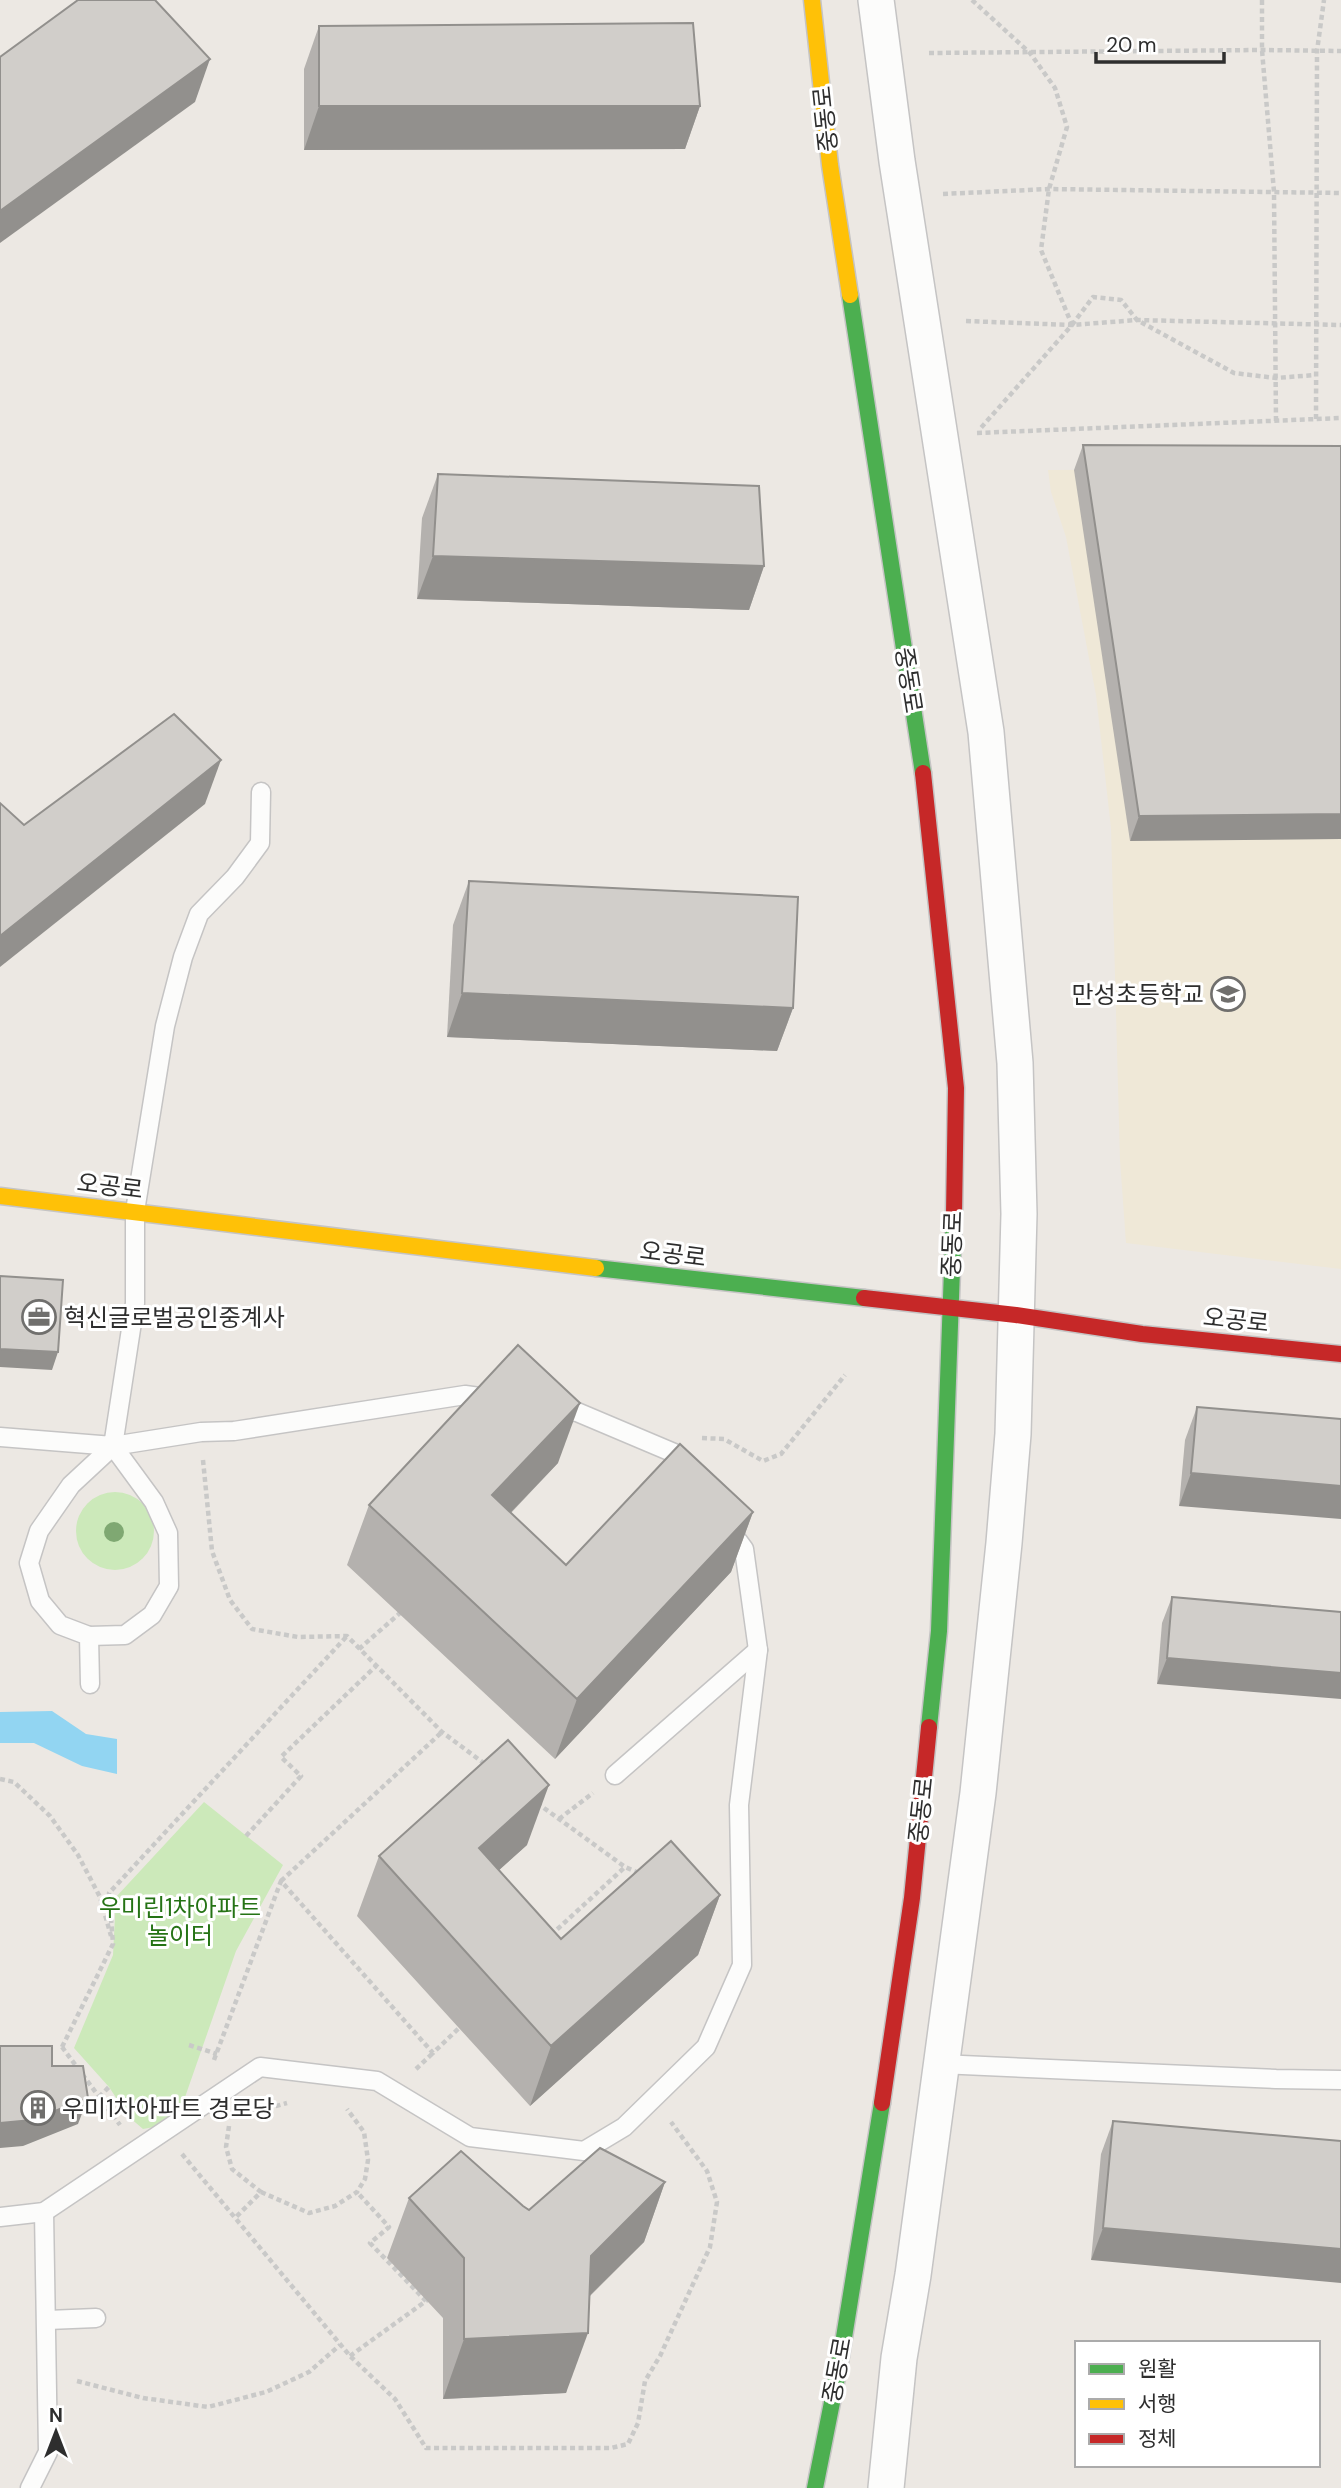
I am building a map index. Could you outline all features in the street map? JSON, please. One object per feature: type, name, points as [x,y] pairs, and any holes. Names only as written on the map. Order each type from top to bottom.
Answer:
[{"type":"street","name":"중동로","points":[[812,0],[830,164],[921,759],[956,1088],[939,1631],[912,1898],[840,2362],[815,2488]]},
{"type":"street","points":[[876,0],[897,161],[986,732],[1015,1063],[1019,1214],[1012,1447],[978,1793],[913,2275],[899,2358],[886,2488]]},
{"type":"street","name":"오공로","points":[[0,1196],[1016,1315],[1142,1334],[1341,1354]]},
{"type":"lane","points":[[113,1446],[154,1502],[168,1533],[169,1586],[152,1615],[125,1635],[89,1636],[60,1625],[40,1601],[29,1563],[39,1531],[71,1485],[113,1446],[135,1303],[135,1212],[165,1026],[183,957],[199,914],[235,877],[260,843],[261,792]]},
{"type":"lane","points":[[0,1437],[113,1446],[201,1432],[234,1431],[465,1395],[515,1403]]},
{"type":"lane","points":[[540,1406],[577,1412],[674,1453],[697,1485]]},
{"type":"lane","points":[[0,2217],[44,2212],[260,2067],[377,2081],[392,2093],[470,2137],[584,2151],[624,2127],[655,2100],[706,2047],[742,1965],[739,1805],[758,1650],[744,1549],[721,1517]]},
{"type":"lane","points":[[89,1636],[90,1684]]},
{"type":"lane","points":[[615,1775],[758,1650]]},
{"type":"lane","points":[[940,2064],[1262,2079],[1341,2080]]},
{"type":"lane","points":[[30,2488],[48,2452],[48,2320],[44,2212]]},
{"type":"lane","points":[[48,2320],[96,2318]]},
{"type":"path","points":[[972,0],[1030,53],[1055,88],[1067,127],[1049,189],[1041,250],[1072,325]]},
{"type":"path","points":[[1262,0],[1262,50],[1274,192],[1276,421]]},
{"type":"path","points":[[1316,419],[1317,51],[1324,0]]},
{"type":"path","points":[[929,53],[1341,51]]},
{"type":"path","points":[[943,194],[1049,189],[1341,193]]},
{"type":"path","points":[[1315,375],[1276,378],[1234,373],[1137,320],[1121,300],[1093,297],[1072,325],[976,433],[1341,418]]},
{"type":"path","points":[[966,321],[1072,325],[1137,320],[1341,324]]},
{"type":"path","points":[[674,1453],[694,1438],[724,1439],[763,1461],[781,1454],[845,1375]]},
{"type":"path","points":[[201,1432],[212,1551],[230,1600],[252,1629],[298,1637],[347,1636],[442,1732],[495,1772]]},
{"type":"path","points":[[359,1649],[400,1614]]},
{"type":"path","points":[[62,2047],[113,1944],[109,1893],[347,1636]]},
{"type":"path","points":[[246,1836],[301,1776],[281,1757],[376,1666]]},
{"type":"path","points":[[196,2110],[281,1881],[442,1732]]},
{"type":"path","points":[[559,1819],[615,1775]]},
{"type":"path","points":[[0,1779],[14,1782],[50,1816],[78,1855],[100,1897],[113,1944]]},
{"type":"path","points":[[527,1796],[625,1867],[648,1878]]},
{"type":"path","points":[[544,1941],[625,1867]]},
{"type":"path","points":[[281,1881],[433,2053],[459,2028]]},
{"type":"path","points":[[190,2045],[216,2054]]},
{"type":"path","points":[[49,2047],[62,2047]]},
{"type":"path","points":[[62,2047],[131,2137],[146,2144]]},
{"type":"path","points":[[99,2097],[109,2087]]},
{"type":"path","points":[[163,2132],[350,2356],[395,2399],[426,2448],[611,2448],[628,2444],[638,2423],[645,2381],[660,2356],[710,2247],[717,2202],[707,2171],[655,2100]]},
{"type":"path","points":[[247,2114],[290,2103]]},
{"type":"path","points":[[237,2121],[228,2127],[226,2147],[232,2169],[261,2192],[309,2213],[335,2206],[357,2192],[365,2179],[368,2160],[363,2132],[347,2109],[334,2107]]},
{"type":"path","points":[[235,2218],[261,2192]]},
{"type":"path","points":[[350,2356],[426,2301],[370,2243],[390,2227],[357,2192]]},
{"type":"path","points":[[48,2374],[143,2398],[208,2407],[266,2392],[309,2372],[341,2345]]},
{"type":"shaded area","name":"만성초등학교","points":[[1341,469],[1341,1269],[1126,1243],[1120,1160],[1111,828],[1096,695],[1066,537],[1051,492],[1048,470]]},
{"type":"green space","points":[[107,1492],[123,1492],[137,1498],[148,1509],[154,1523],[154,1539],[148,1553],[137,1564],[123,1570],[107,1570],[93,1564],[82,1553],[76,1539],[76,1523],[82,1509],[93,1498]]},
{"type":"green space","name":"우미린1차아파트 놀이터","points":[[204,1802],[283,1865],[236,1951],[176,2123],[143,2129],[129,2117],[109,2087],[74,2048],[113,1955],[116,1897]]},
{"type":"water","points":[[52,1711],[86,1734],[117,1739],[117,1774],[82,1766],[34,1743],[0,1743],[0,1712]]},
{"type":"building","points":[[78,0],[155,0],[210,59],[0,211],[0,57]]},
{"type":"building","points":[[693,23],[700,106],[319,106],[319,26]]},
{"type":"building","points":[[1083,445],[1341,446],[1341,814],[1139,816]]},
{"type":"building","points":[[438,474],[759,486],[764,566],[433,556]]},
{"type":"building","points":[[174,714],[221,760],[0,936],[0,803],[24,825]]},
{"type":"building","points":[[469,881],[798,897],[793,1008],[462,993]]},
{"type":"building","points":[[0,1276],[63,1280],[58,1352],[0,1349]]},
{"type":"building","points":[[518,1345],[580,1403],[492,1495],[566,1565],[680,1444],[753,1512],[577,1699],[369,1505]]},
{"type":"building","points":[[1197,1407],[1341,1419],[1341,1486],[1191,1473]]},
{"type":"building","points":[[1172,1597],[1341,1612],[1341,1673],[1167,1658]]},
{"type":"building","points":[[508,1740],[549,1785],[479,1848],[561,1939],[671,1841],[720,1895],[551,2046],[379,1856]]},
{"type":"building","points":[[0,2046],[52,2046],[52,2066],[83,2066],[88,2098],[32,2120],[0,2123]]},
{"type":"building","points":[[1113,2121],[1341,2141],[1341,2249],[1103,2228]]},
{"type":"building","points":[[600,2148],[665,2182],[591,2256],[588,2333],[464,2339],[464,2258],[409,2198],[461,2151],[529,2210]]},
{"type":"traffic: fast","points":[[850,295],[923,773]]},
{"type":"traffic: fast","points":[[929,1727],[939,1631],[954,1214]]},
{"type":"traffic: fast","points":[[596,1268],[864,1298]]},
{"type":"traffic: fast","points":[[815,2488],[840,2362],[882,2103]]},
{"type":"traffic: slow","points":[[812,0],[830,165],[850,295]]},
{"type":"traffic: slow","points":[[0,1196],[596,1268]]},
{"type":"traffic: jam","points":[[923,773],[956,1088],[954,1214]]},
{"type":"traffic: jam","points":[[864,1298],[1016,1315],[1142,1334],[1341,1354]]},
{"type":"traffic: jam","points":[[882,2103],[912,1898],[929,1727]]},
{"type":"place","name":"만성초등학교","points":[[1228,994]]},
{"type":"place","name":"혁신글로벌공인중계사","points":[[39,1317]]},
{"type":"place","name":"우미1차아파트 경로당","points":[[38,2108]]}]
